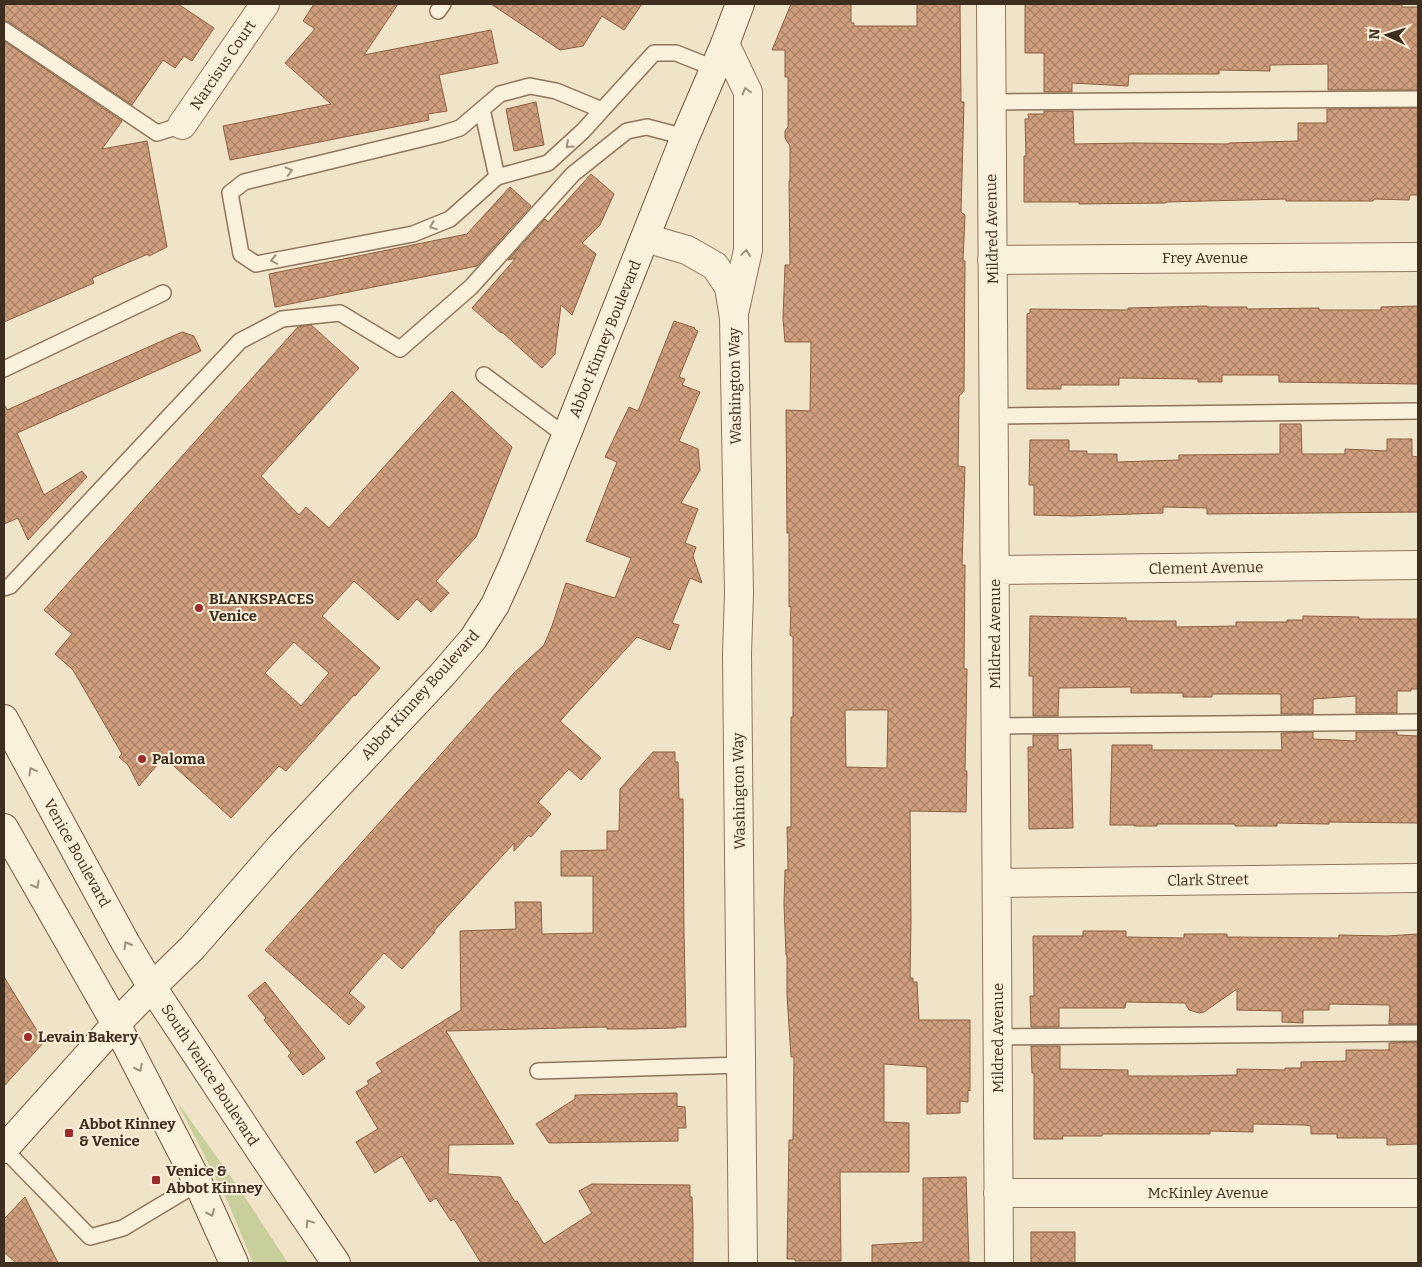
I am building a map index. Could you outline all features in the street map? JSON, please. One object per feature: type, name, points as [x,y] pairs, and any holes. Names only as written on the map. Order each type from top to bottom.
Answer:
[{"type":"street","name":"Abbot Kinney Boulevard","points":[[4,1149],[116,1024],[192,948],[280,847],[442,674],[473,639],[496,605],[740,4]]},
{"type":"street","name":"Mildred Avenue","points":[[991,4],[999,1263]]},
{"type":"street","name":"Narcisus Court","points":[[182,126],[254,7]]},
{"type":"street","name":"Washington Way","points":[[720,56],[748,92],[748,250],[734,318]]},
{"type":"street","name":"Washington Way","points":[[646,238],[687,250],[715,266],[729,287],[734,318],[739,592],[737,654],[743,1263]]},
{"type":"street","name":"Frey Avenue","points":[[992,260],[1418,256]]},
{"type":"street","name":"Clement Avenue","points":[[995,570],[1418,565]]},
{"type":"street","name":"Venice Boulevard","points":[[4,719],[125,942],[152,987]]},
{"type":"street","points":[[4,828],[10,858],[116,1024],[198,1183],[234,1263]]},
{"type":"street","name":"Clark Street","points":[[997,883],[1418,878]]},
{"type":"street","name":"South Venice Boulevard","points":[[152,987],[336,1263]]},
{"type":"street","name":"McKinley Avenue","points":[[998,1193],[1418,1193]]},
{"type":"lane","points":[[4,30],[157,133],[182,126]]},
{"type":"lane","points":[[602,110],[556,90],[530,86],[500,94],[460,128],[244,182],[230,193],[241,254],[256,264],[413,234],[450,219],[497,177],[548,163],[583,131],[654,53],[720,56]]},
{"type":"lane","points":[[991,102],[1418,99]]},
{"type":"lane","points":[[482,109],[497,177]]},
{"type":"lane","points":[[4,588],[10,586],[240,341],[282,319],[340,313],[400,349],[471,287],[573,174],[627,131],[647,127],[685,137]]},
{"type":"lane","points":[[4,369],[163,293]]},
{"type":"lane","points":[[484,375],[566,436]]},
{"type":"lane","points":[[994,416],[1418,411]]},
{"type":"lane","points":[[996,726],[1418,722]]},
{"type":"lane","points":[[999,1036],[1418,1033]]},
{"type":"lane","points":[[538,1071],[742,1065]]},
{"type":"lane","points":[[4,1149],[90,1236],[122,1228],[198,1183]]},
{"type":"green space","points":[[178,1104],[241,1191],[288,1263],[253,1263],[227,1200]]},
{"type":"building","points":[[4,4],[178,4],[214,28],[192,61],[184,56],[175,68],[163,60],[132,105],[9,22],[4,21]]},
{"type":"building","points":[[314,4],[398,4],[364,55],[491,30],[498,63],[439,75],[447,111],[428,114],[429,120],[230,160],[223,126],[331,104],[285,63],[315,29],[303,21]]},
{"type":"building","points":[[491,4],[642,4],[624,30],[602,16],[583,46],[560,50]]},
{"type":"building","points":[[791,4],[851,4],[851,23],[854,23],[854,26],[917,26],[917,4],[960,4],[961,102],[964,102],[961,212],[965,215],[963,261],[965,261],[964,391],[959,396],[958,466],[965,467],[962,565],[965,565],[964,669],[967,669],[966,812],[910,811],[910,978],[913,978],[913,982],[917,982],[919,1020],[970,1020],[970,1091],[968,1090],[968,1102],[960,1101],[960,1113],[927,1114],[927,1067],[884,1064],[884,1122],[909,1123],[909,1172],[840,1172],[841,1261],[795,1261],[795,1259],[787,1259],[789,1140],[793,1140],[794,1057],[791,1057],[784,904],[785,870],[788,870],[787,827],[791,827],[791,717],[793,717],[793,637],[790,635],[791,606],[789,607],[786,410],[810,411],[811,342],[785,342],[783,318],[785,265],[790,265],[790,146],[785,138],[785,131],[788,127],[788,77],[785,77],[785,50],[772,50]],"holes":[[[845,710],[888,710],[887,768],[846,767]]]},
{"type":"building","points":[[1025,4],[1402,4],[1402,7],[1418,7],[1418,90],[1328,90],[1328,64],[1270,65],[1270,71],[1219,70],[1219,74],[1129,74],[1128,86],[1072,83],[1072,92],[1044,92],[1044,53],[1025,53]]},
{"type":"building","points":[[4,41],[122,121],[102,149],[147,141],[167,247],[92,278],[94,283],[4,322]]},
{"type":"building","points":[[536,102],[544,145],[514,151],[506,109]]},
{"type":"building","points":[[1418,108],[1418,195],[1410,195],[1409,200],[1286,201],[1286,199],[1079,204],[1079,202],[1024,202],[1025,119],[1029,119],[1028,114],[1044,114],[1044,111],[1073,111],[1074,144],[1229,144],[1298,141],[1298,123],[1327,123],[1327,109]]},
{"type":"building","points":[[591,174],[614,194],[600,225],[582,243],[596,254],[572,315],[561,305],[555,354],[542,368],[472,308],[516,258],[508,260],[545,219],[548,222]]},
{"type":"building","points":[[510,187],[531,206],[477,266],[275,307],[269,274],[467,234]]},
{"type":"building","points":[[1418,306],[1418,384],[1279,382],[1279,375],[1222,375],[1222,382],[1198,382],[1198,379],[1119,378],[1119,385],[1061,385],[1061,389],[1027,389],[1027,314],[1030,313],[1030,309],[1128,310],[1128,308],[1247,307],[1247,309],[1319,308],[1319,310],[1381,310],[1381,307]]},
{"type":"building","points":[[674,321],[695,328],[698,331],[679,377],[685,379],[682,385],[700,392],[679,441],[698,449],[700,470],[681,503],[698,509],[685,543],[696,547],[693,556],[702,583],[690,578],[672,623],[679,625],[670,650],[637,637],[560,721],[601,758],[581,780],[569,769],[538,802],[551,814],[531,837],[529,835],[514,851],[514,843],[402,969],[384,953],[349,993],[365,1007],[349,1025],[265,950],[514,673],[544,645],[566,583],[615,598],[631,558],[586,541],[617,462],[605,457],[629,407],[638,411]]},
{"type":"building","points":[[311,325],[359,368],[261,476],[299,515],[306,507],[329,528],[452,391],[512,447],[476,537],[436,581],[449,593],[431,612],[417,599],[398,620],[354,581],[322,616],[380,668],[286,771],[279,766],[231,818],[164,757],[139,786],[128,765],[119,757],[122,754],[73,670],[55,654],[72,634],[44,610],[298,327]],"holes":[[[294,642],[329,673],[301,706],[265,673]]]},
{"type":"building","points":[[182,332],[194,336],[201,351],[17,433],[44,495],[82,471],[87,477],[28,540],[18,518],[4,524],[4,404],[7,410]]},
{"type":"building","points":[[1280,424],[1301,424],[1302,454],[1345,454],[1345,449],[1387,451],[1387,439],[1412,439],[1412,456],[1418,457],[1418,512],[1207,514],[1207,508],[1163,507],[1163,513],[1072,516],[1034,515],[1034,485],[1029,485],[1030,440],[1069,440],[1069,451],[1087,451],[1087,454],[1117,454],[1117,462],[1179,460],[1179,455],[1280,454]]},
{"type":"building","points":[[1030,616],[1126,618],[1126,621],[1176,621],[1176,627],[1236,626],[1236,622],[1287,622],[1287,620],[1303,620],[1303,616],[1359,617],[1359,619],[1418,619],[1418,689],[1397,691],[1397,713],[1356,713],[1356,696],[1313,699],[1313,714],[1281,714],[1281,694],[1212,694],[1212,697],[1183,697],[1183,693],[1131,693],[1131,687],[1059,688],[1058,716],[1033,716],[1033,676],[1029,676]]},
{"type":"building","points":[[1313,732],[1313,739],[1356,741],[1356,732],[1397,732],[1397,735],[1418,736],[1418,823],[1277,823],[1277,826],[1235,826],[1235,824],[1110,825],[1112,745],[1152,745],[1152,750],[1282,750],[1281,733]]},
{"type":"building","points":[[1033,735],[1058,735],[1058,750],[1071,749],[1073,828],[1029,829],[1028,747],[1033,747]]},
{"type":"building","points":[[653,752],[675,752],[675,762],[678,762],[679,799],[683,799],[686,1027],[446,1031],[514,1144],[449,1145],[448,1174],[500,1177],[544,1244],[592,1213],[579,1191],[592,1184],[690,1185],[690,1197],[692,1197],[693,1263],[481,1263],[454,1219],[451,1221],[436,1198],[430,1202],[402,1156],[375,1173],[356,1142],[378,1129],[356,1092],[369,1084],[367,1081],[382,1072],[376,1063],[461,1010],[460,931],[516,929],[515,902],[541,902],[542,934],[593,933],[593,876],[561,876],[561,851],[607,850],[607,831],[619,831],[620,789]]},
{"type":"building","points":[[1083,931],[1126,931],[1126,937],[1184,938],[1184,934],[1227,934],[1227,937],[1339,938],[1339,935],[1387,936],[1418,934],[1418,1024],[1389,1024],[1390,1005],[1329,1004],[1329,1010],[1303,1010],[1303,1023],[1282,1022],[1282,1011],[1237,1010],[1237,989],[1204,1012],[1199,1013],[1189,1010],[1185,1003],[1126,1002],[1125,1008],[1059,1008],[1059,1027],[1031,1027],[1030,996],[1034,996],[1033,936],[1083,936]]},
{"type":"building","points":[[4,977],[44,1042],[4,1086]]},
{"type":"building","points":[[265,982],[325,1058],[303,1075],[288,1056],[291,1053],[264,1020],[266,1018],[248,996]]},
{"type":"building","points":[[1418,1042],[1418,1144],[1387,1145],[1387,1138],[1337,1138],[1337,1134],[1311,1134],[1311,1126],[1305,1125],[1253,1124],[1253,1132],[1210,1131],[1210,1134],[1102,1134],[1102,1136],[1062,1136],[1063,1139],[1034,1139],[1034,1073],[1032,1073],[1031,1046],[1060,1046],[1060,1069],[1128,1070],[1128,1076],[1186,1076],[1237,1075],[1237,1069],[1285,1070],[1285,1068],[1301,1068],[1301,1062],[1346,1061],[1346,1050],[1389,1050],[1389,1043]]},
{"type":"building","points":[[677,1093],[677,1106],[685,1107],[686,1128],[678,1128],[678,1141],[549,1143],[536,1124],[575,1099],[575,1095]]},
{"type":"building","points":[[966,1177],[969,1262],[872,1263],[872,1245],[923,1242],[923,1178]]},
{"type":"building","points":[[25,1197],[58,1263],[16,1263],[4,1252],[4,1219]]},
{"type":"building","points":[[1031,1232],[1075,1232],[1075,1263],[1031,1263]]},
{"type":"place","name":"BLANKSPACES Venice","points":[[199,608]]},
{"type":"place","name":"Paloma","points":[[142,759]]},
{"type":"place","name":"Levain Bakery","points":[[28,1037]]},
{"type":"place","name":"Abbot Kinney & Venice","points":[[69,1133]]},
{"type":"place","name":"Venice & Abbot Kinney","points":[[156,1180]]}]
